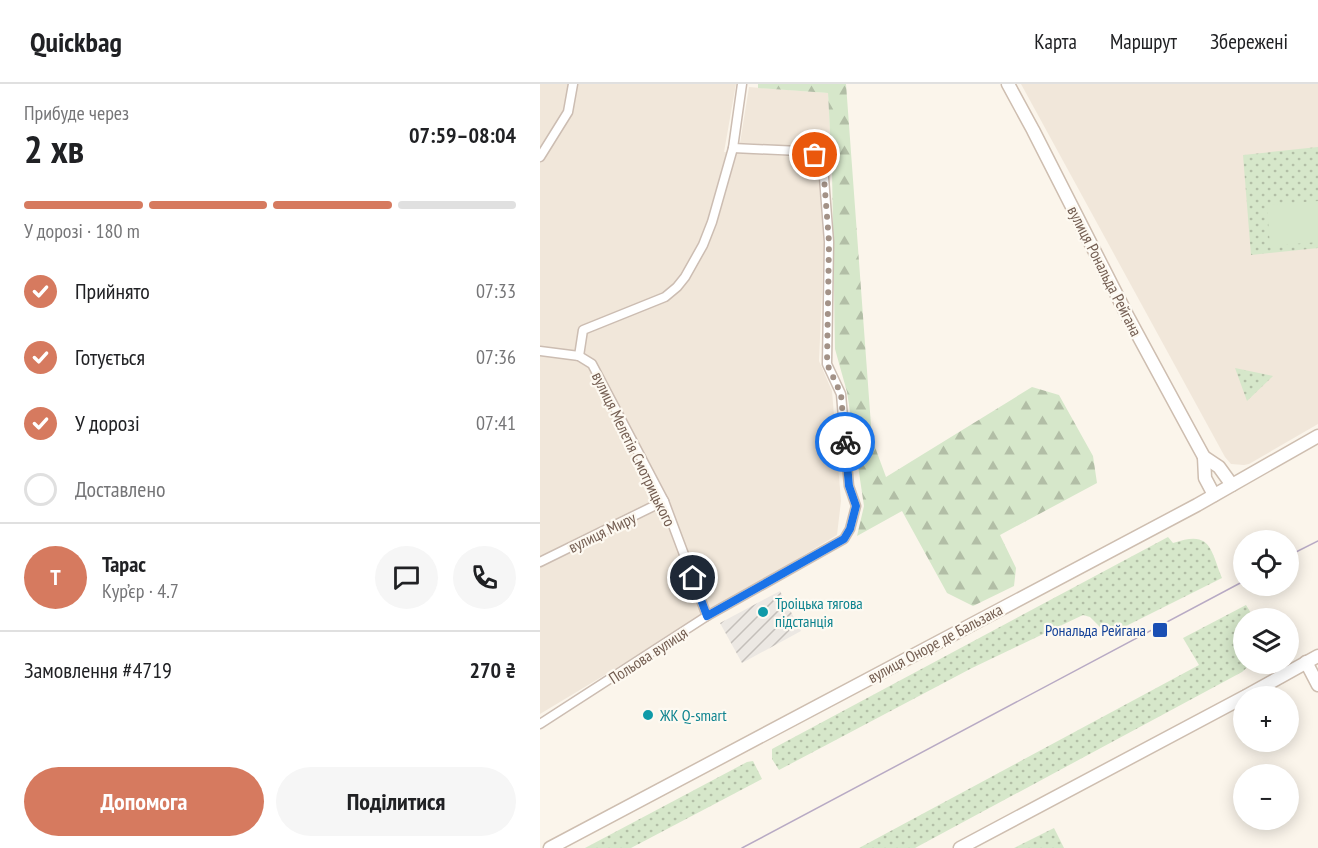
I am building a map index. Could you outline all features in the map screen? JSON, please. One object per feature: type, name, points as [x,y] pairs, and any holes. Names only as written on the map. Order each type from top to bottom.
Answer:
[{"type":"main road","name":"вулиця Рональда Рейгана","points":[[1008,84],[1127,315],[1204,457],[1205,478],[1214,495]]},
{"type":"main road","name":"вулиця Оноре де Бальзака","points":[[550,848],[1214,495],[1318,436]]},
{"type":"main road","name":"вулиця Рональда Рейгана","points":[[1204,457],[1219,467],[1232,485]]},
{"type":"main road","points":[[1264,686],[1318,656]]},
{"type":"main road","points":[[1306,663],[1318,686]]},
{"type":"main road","points":[[960,848],[1233,703]]},
{"type":"street","points":[[540,157],[568,112],[573,84]]},
{"type":"street","name":"вулиця Мелетія Смотрицького","points":[[579,356],[583,330],[665,297],[677,287],[703,245],[712,222],[733,148],[742,84]]},
{"type":"street","name":"Польова вулиця","points":[[540,724],[707,616],[844,539],[850,529],[856,506],[849,486],[841,394],[827,364],[829,242],[823,165],[815,155],[800,151],[733,148]]},
{"type":"street","name":"вулиця Мелетія Смотрицького","points":[[540,351],[579,356],[592,364],[664,501],[707,616]]},
{"type":"street","name":"вулиця Миру","points":[[540,562],[664,501]]},
{"type":"shaded area","points":[[540,84],[736,84],[724,152],[800,157],[816,165],[824,245],[819,361],[832,391],[841,501],[837,535],[540,714]]},
{"type":"shaded area","points":[[1021,84],[1318,84],[1318,424],[1249,464],[1231,464],[1225,457]]},
{"type":"shaded area","points":[[749,87],[828,93],[831,148],[740,143]]},
{"type":"shaded area","points":[[780,591],[801,631],[742,663],[720,623]]},
{"type":"green space","points":[[758,84],[846,84],[872,439],[886,477],[1032,387],[1059,395],[1093,456],[1097,483],[1000,535],[1016,568],[1014,586],[973,606],[947,593],[902,511],[857,536],[864,506],[847,392],[835,349],[832,171],[828,93],[758,88]]},
{"type":"green space","points":[[1318,147],[1318,248],[1251,255],[1243,155]]},
{"type":"green space","points":[[1318,201],[1318,242],[1270,246],[1267,205]]},
{"type":"green space","points":[[1235,368],[1273,376],[1247,401]]},
{"type":"green space","points":[[1168,537],[1173,543],[1202,540],[1211,550],[1222,578],[1108,635],[1090,617],[1083,615],[972,668],[779,770],[772,759],[772,749]]},
{"type":"green space","points":[[1233,612],[1233,674],[1238,674],[915,848],[859,848],[1199,665],[1183,638]]},
{"type":"green space","points":[[753,761],[762,779],[631,848],[585,848],[747,762]]},
{"type":"green space","points":[[1054,828],[1064,848],[1014,848]]},
{"type":"tram line","points":[[1299,550],[1318,541]]},
{"type":"tram line","points":[[742,848],[1233,587]]},
{"type":"way so far","points":[[815,155],[823,165],[829,242],[827,364],[841,394],[845,442]]},
{"type":"place","name":"Троiцька тягова пiдстанцiя","points":[[763,612]]},
{"type":"place","name":"Рональда Рейгана","points":[[1160,630]]},
{"type":"place","name":"ЖК Q-smart","points":[[648,715]]},
{"type":"route","points":[[693,578],[707,616],[844,539],[850,529],[856,506],[849,486],[845,442]]}]
